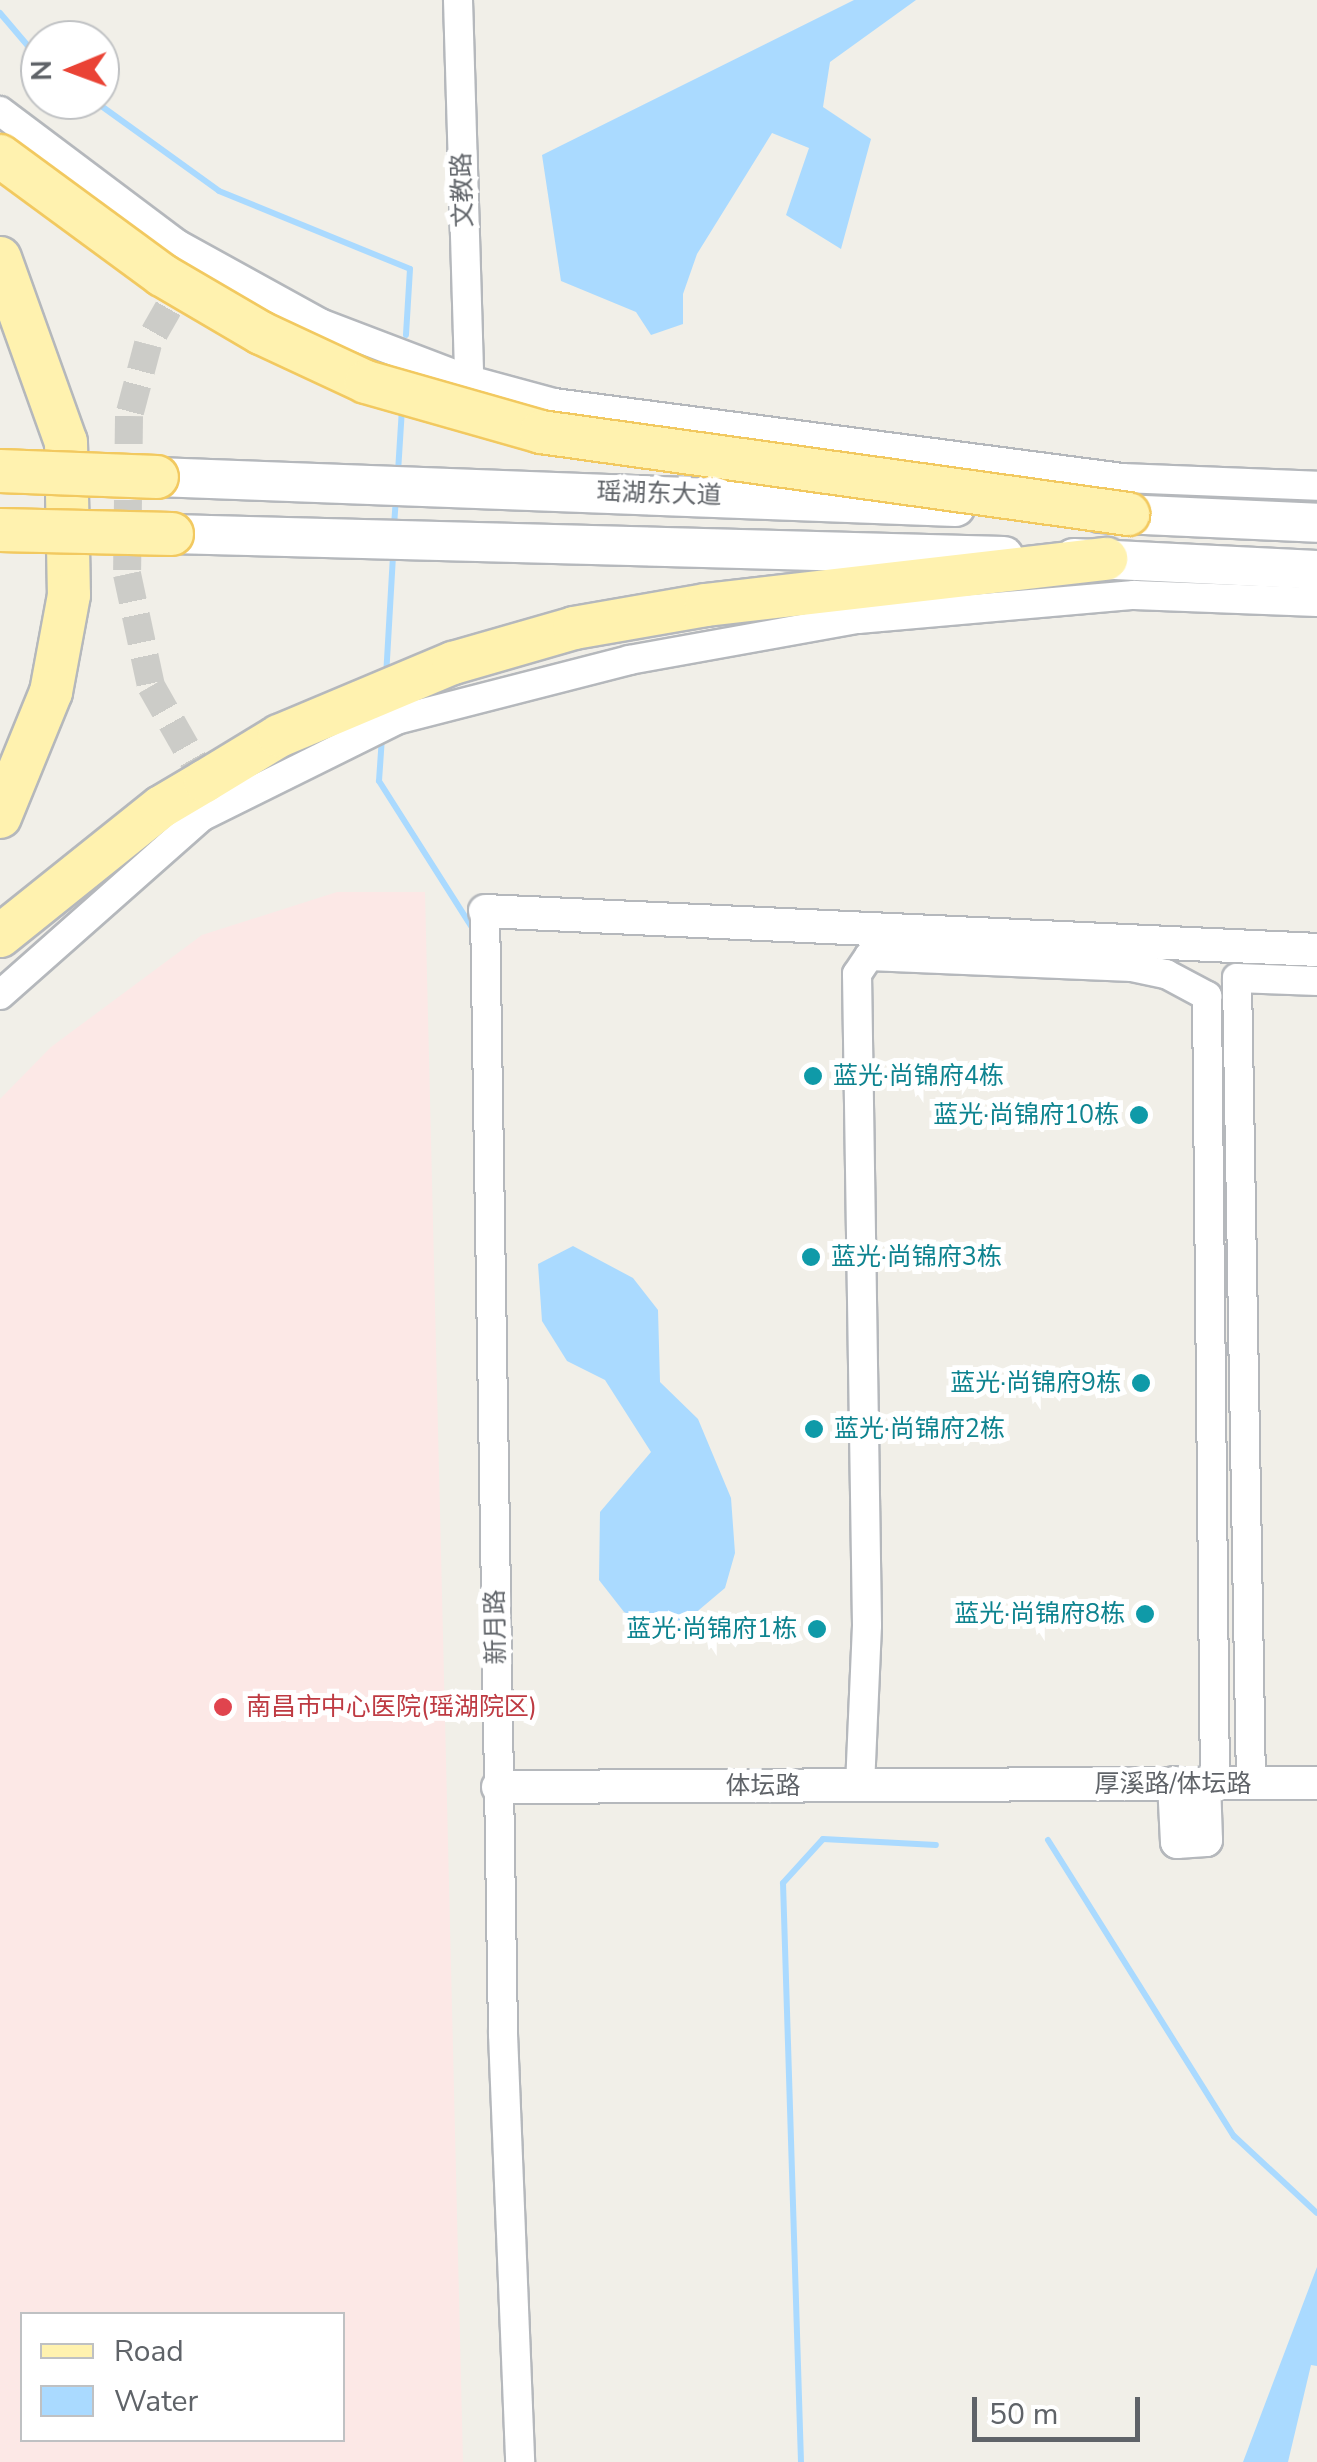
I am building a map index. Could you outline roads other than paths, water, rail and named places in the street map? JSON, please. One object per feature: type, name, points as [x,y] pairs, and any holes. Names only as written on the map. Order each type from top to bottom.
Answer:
[{"type":"main road","points":[[0,156],[162,276],[366,382],[594,441],[1128,514]]},
{"type":"main road","points":[[0,258],[66,442],[69,594],[51,692],[0,818]]},
{"type":"main road","name":"瑶湖东大道","points":[[0,471],[1317,522]]},
{"type":"main road","points":[[0,530],[1106,559],[1317,570]]},
{"type":"main road","points":[[0,936],[161,807],[203,799],[279,736],[454,663],[574,628],[706,605],[1106,559]]},
{"type":"street","name":"文教路","points":[[458,0],[469,380]]},
{"type":"street","points":[[0,111],[176,244],[320,323],[469,380],[554,403],[1122,478],[1317,486]]},
{"type":"street","points":[[0,994],[203,799],[396,720],[628,660],[858,618],[1134,595],[1317,602]]},
{"type":"street","points":[[486,911],[1317,950]]},
{"type":"street","name":"新月路","points":[[486,911],[498,1788],[520,2462]]},
{"type":"street","points":[[860,1786],[867,1625],[857,974],[869,956],[1132,967],[1166,974],[1207,996],[1198,1783]]},
{"type":"street","points":[[1251,1783],[1237,978],[1317,981]]},
{"type":"street","name":"厚溪路/体坛路","points":[[1012,1785],[1317,1782]]},
{"type":"street","name":"体坛路","points":[[498,1788],[1012,1785]]},
{"type":"water","points":[[854,0],[916,0],[830,62],[823,107],[871,139],[841,249],[786,215],[809,148],[772,133],[697,254],[683,294],[683,324],[651,335],[636,312],[561,281],[542,155]]},
{"type":"water","points":[[573,1246],[633,1278],[658,1310],[660,1382],[698,1419],[731,1498],[735,1553],[725,1588],[693,1615],[659,1629],[624,1612],[599,1580],[600,1512],[651,1452],[605,1380],[567,1361],[542,1321],[538,1264]]},
{"type":"water","points":[[1317,2267],[1317,2366],[1311,2365],[1288,2462],[1243,2462]]},
{"type":"waterway","points":[[0,13],[20,36]]},
{"type":"waterway","points":[[120,120],[219,191],[410,269],[406,335]]},
{"type":"waterway","points":[[398,472],[402,408]]},
{"type":"waterway","points":[[394,526],[396,500]]},
{"type":"waterway","points":[[386,677],[393,554]]},
{"type":"waterway","points":[[382,737],[379,781],[471,926]]},
{"type":"waterway","points":[[801,2462],[783,1883],[823,1839],[936,1845]]},
{"type":"waterway","points":[[1048,1840],[1234,2136],[1317,2213]]},
{"type":"tunnel","points":[[189,272],[148,344],[129,416],[127,574],[151,686],[205,781]]},
{"type":"place","name":"蓝光·尚锦府4栋","points":[[813,1076]]},
{"type":"place","name":"蓝光·尚锦府10栋","points":[[1139,1115]]},
{"type":"place","name":"蓝光·尚锦府3栋","points":[[811,1257]]},
{"type":"place","name":"蓝光·尚锦府9栋","points":[[1141,1383]]},
{"type":"place","name":"蓝光·尚锦府2栋","points":[[814,1429]]},
{"type":"place","name":"蓝光·尚锦府8栋","points":[[1145,1614]]},
{"type":"place","name":"蓝光·尚锦府1栋","points":[[817,1629]]},
{"type":"place","name":"南昌市中心医院(瑶湖院区)","points":[[223,1707]]}]
